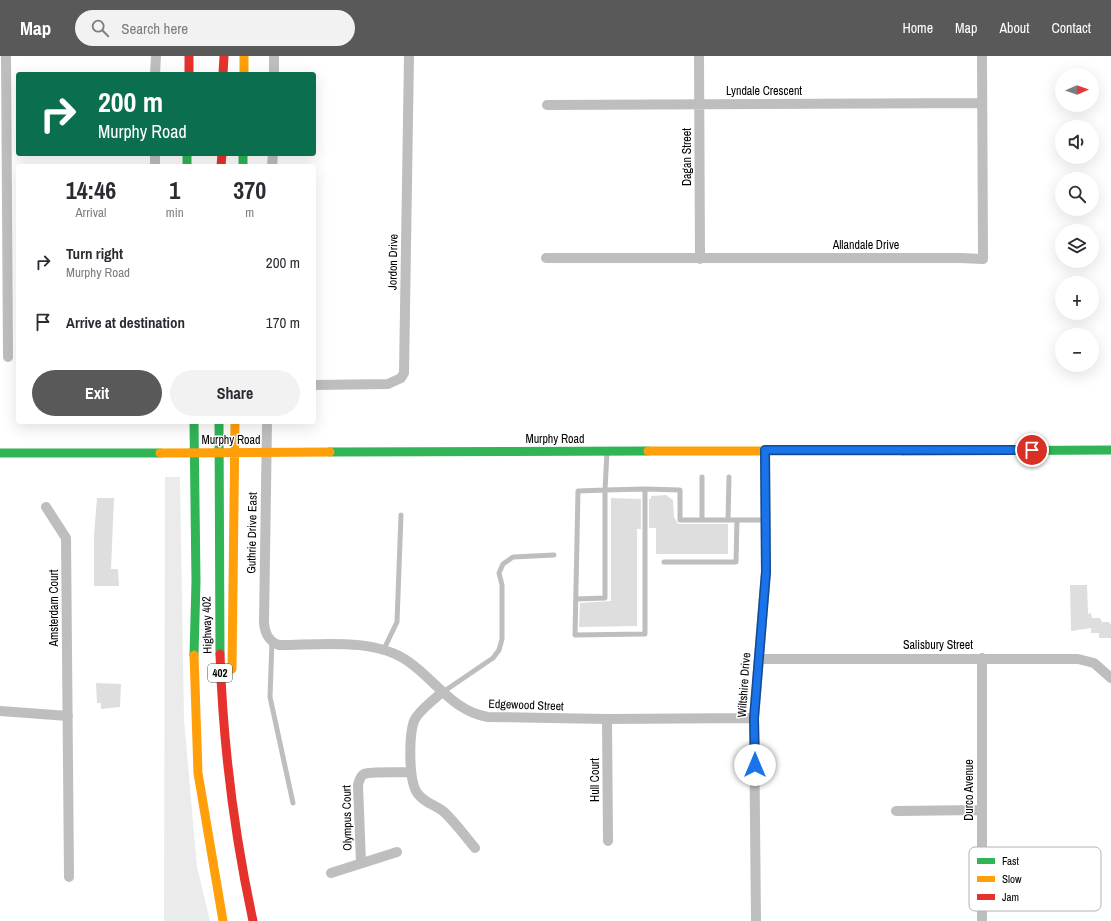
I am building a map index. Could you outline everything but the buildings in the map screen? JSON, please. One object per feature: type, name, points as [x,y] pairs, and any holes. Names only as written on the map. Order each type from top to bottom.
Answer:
[{"type":"main road","points":[[189,56],[189,72]]},
{"type":"main road","points":[[244,56],[244,72]]},
{"type":"main road","points":[[223,57],[223,72]]},
{"type":"main road","name":"Highway 402","points":[[194,424],[196,582],[194,670],[198,773],[223,921]]},
{"type":"main road","name":"Highway 402","points":[[219,424],[219,640],[222,707],[232,802],[253,921]]},
{"type":"main road","points":[[233,675],[235,424]]},
{"type":"main road","name":"Murphy Road","points":[[0,453],[1111,450]]},
{"type":"main road","points":[[240,790],[258,921]]},
{"type":"street","points":[[6,56],[8,357]]},
{"type":"street","points":[[156,56],[156,72]]},
{"type":"street","points":[[274,56],[274,72]]},
{"type":"street","name":"Jordon Drive","points":[[316,385],[388,384],[401,378],[404,373],[409,56]]},
{"type":"street","name":"Dagan Street","points":[[699,56],[700,259]]},
{"type":"street","name":"Allandale Drive","points":[[546,258],[983,259],[982,56]]},
{"type":"street","name":"Lyndale Crescent","points":[[547,105],[982,103]]},
{"type":"street","name":"Guthrie Drive East","points":[[267,424],[264,631],[272,641]]},
{"type":"street","name":"Wiltshire Drive","points":[[756,921],[754,718],[766,572],[765,450]]},
{"type":"street","name":"Amsterdam Court","points":[[46,507],[66,538],[69,877]]},
{"type":"street","name":"Edgewood Street","points":[[272,641],[278,645],[345,644],[384,649],[410,662],[442,692],[466,710],[476,715],[488,717],[607,719],[754,718]]},
{"type":"street","name":"Durco Avenue","points":[[982,658],[982,847]]},
{"type":"street","name":"Salisbury Street","points":[[759,659],[1078,659],[1094,663],[1111,678]]},
{"type":"street","points":[[442,692],[421,712],[415,720],[412,731],[411,772],[416,792],[423,800],[442,810],[475,848]]},
{"type":"street","points":[[0,711],[68,716]]},
{"type":"street","name":"Hull Court","points":[[607,719],[608,841]]},
{"type":"street","name":"Olympus Court","points":[[361,863],[358,785],[360,778],[364,774],[372,773],[411,772]]},
{"type":"street","points":[[896,811],[982,810]]},
{"type":"street","name":"Olympus Court","points":[[331,873],[397,852]]},
{"type":"lane","points":[[576,599],[605,598],[605,490],[607,451]]},
{"type":"lane","points":[[702,477],[702,520]]},
{"type":"lane","points":[[728,520],[729,477]]},
{"type":"lane","points":[[645,489],[645,634],[575,635],[578,492],[645,489],[680,490],[680,520],[766,520]]},
{"type":"lane","points":[[384,649],[397,622],[401,515]]},
{"type":"lane","points":[[664,562],[736,562],[737,520]]},
{"type":"lane","points":[[442,692],[493,658],[499,650],[502,639],[502,585],[499,573],[502,564],[514,557],[554,555]]},
{"type":"lane","points":[[272,641],[270,698],[294,803]]},
{"type":"shaded area","points":[[165,477],[180,477],[184,720],[197,867],[210,921],[164,921]]},
{"type":"traffic: fast","points":[[187,156],[187,164]]},
{"type":"traffic: fast","points":[[243,156],[243,164]]},
{"type":"traffic: fast","points":[[194,424],[196,582],[194,655]]},
{"type":"traffic: fast","points":[[219,424],[220,654]]},
{"type":"traffic: fast","points":[[903,451],[1111,450]]},
{"type":"traffic: fast","points":[[330,452],[648,451]]},
{"type":"traffic: fast","points":[[0,453],[160,453]]},
{"type":"traffic: slow","points":[[244,56],[244,72]]},
{"type":"traffic: slow","points":[[232,669],[235,424]]},
{"type":"traffic: slow","points":[[648,451],[903,451]]},
{"type":"traffic: slow","points":[[160,453],[330,452]]},
{"type":"traffic: slow","points":[[194,655],[198,773],[223,921]]},
{"type":"traffic: jam","points":[[189,56],[189,72]]},
{"type":"traffic: jam","points":[[223,72],[224,56]]},
{"type":"traffic: jam","points":[[221,164],[222,156]]},
{"type":"traffic: jam","points":[[220,654],[230,788],[240,855],[253,921]]},
{"type":"route","points":[[755,765],[754,718],[766,572],[765,450],[1032,450]]}]
